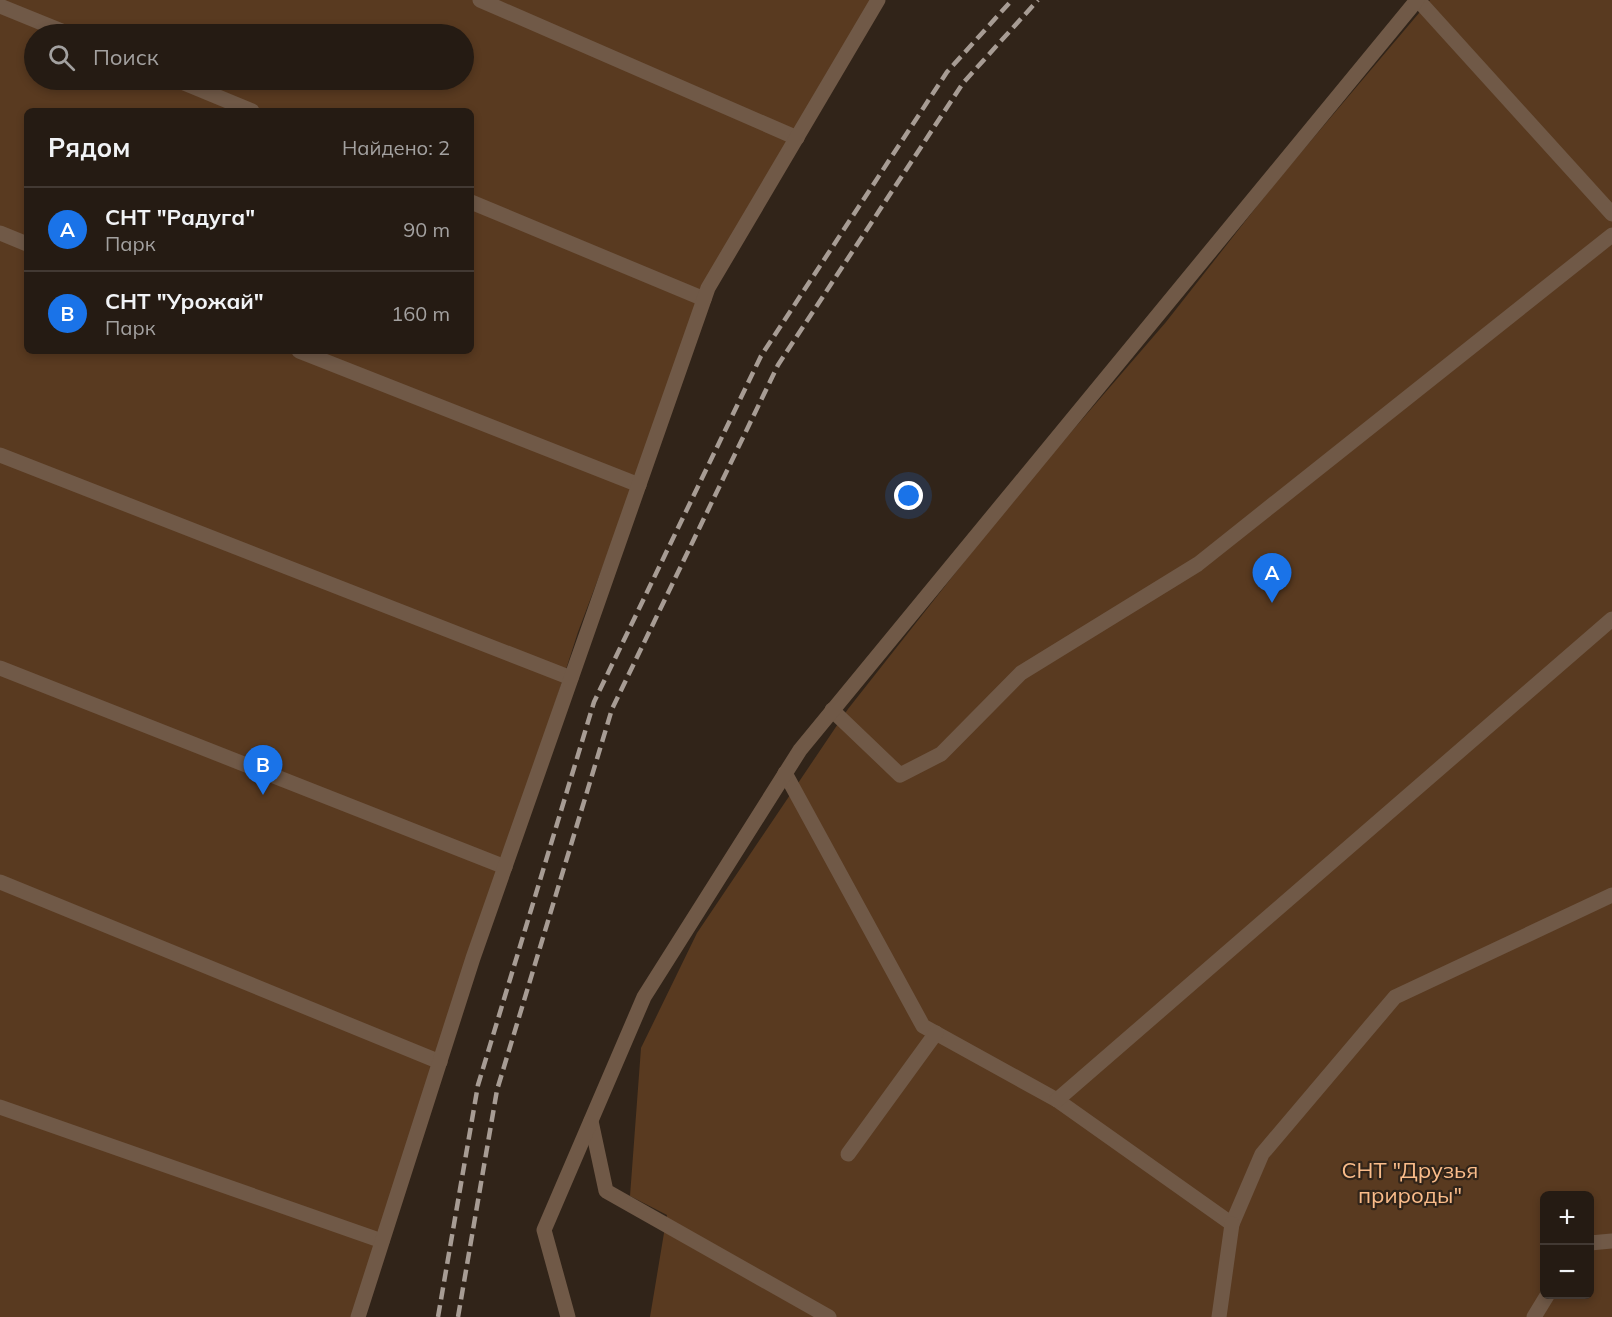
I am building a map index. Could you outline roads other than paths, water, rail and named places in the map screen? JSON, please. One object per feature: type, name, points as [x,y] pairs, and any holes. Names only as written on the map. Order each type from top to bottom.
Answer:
[{"type":"street","points":[[480,0],[797,138]]},
{"type":"street","points":[[358,1317],[505,867],[708,288],[878,0]]},
{"type":"street","points":[[568,1317],[544,1230],[644,997],[785,773],[832,710],[1418,0],[1612,214]]},
{"type":"street","points":[[0,6],[44,24]]},
{"type":"street","points":[[201,90],[245,108]]},
{"type":"street","points":[[474,203],[704,299]]},
{"type":"street","points":[[0,233],[24,243]]},
{"type":"street","points":[[832,710],[900,775],[941,754],[1021,673],[1198,564],[1612,235]]},
{"type":"street","points":[[307,354],[639,485]]},
{"type":"street","points":[[0,455],[572,678]]},
{"type":"street","points":[[1057,1100],[1612,619]]},
{"type":"street","points":[[0,668],[505,867]]},
{"type":"street","points":[[785,773],[923,1026],[1057,1100],[1232,1224]]},
{"type":"street","points":[[0,882],[440,1062]]},
{"type":"street","points":[[1220,1317],[1232,1224],[1262,1154],[1395,997],[1612,895]]},
{"type":"street","points":[[848,1154],[936,1033]]},
{"type":"street","points":[[0,1107],[382,1241]]},
{"type":"street","points":[[591,1120],[606,1191],[829,1317]]},
{"type":"street","points":[[1594,1243],[1612,1241]]},
{"type":"street","points":[[1534,1317],[1545,1299]]},
{"type":"railway","points":[[438,1317],[478,1085],[594,702],[761,356],[947,72],[1012,0]]},
{"type":"railway","points":[[458,1317],[497,1090],[612,709],[778,365],[963,83],[1038,0]]},
{"type":"place","name":"СНТ \"Радуга\"","points":[[1272,603]]},
{"type":"place","name":"СНТ \"Урожай\"","points":[[263,795]]},
{"type":"park label","name":"СНТ \"Друзья природы\"","points":[[1410,1182]]}]
